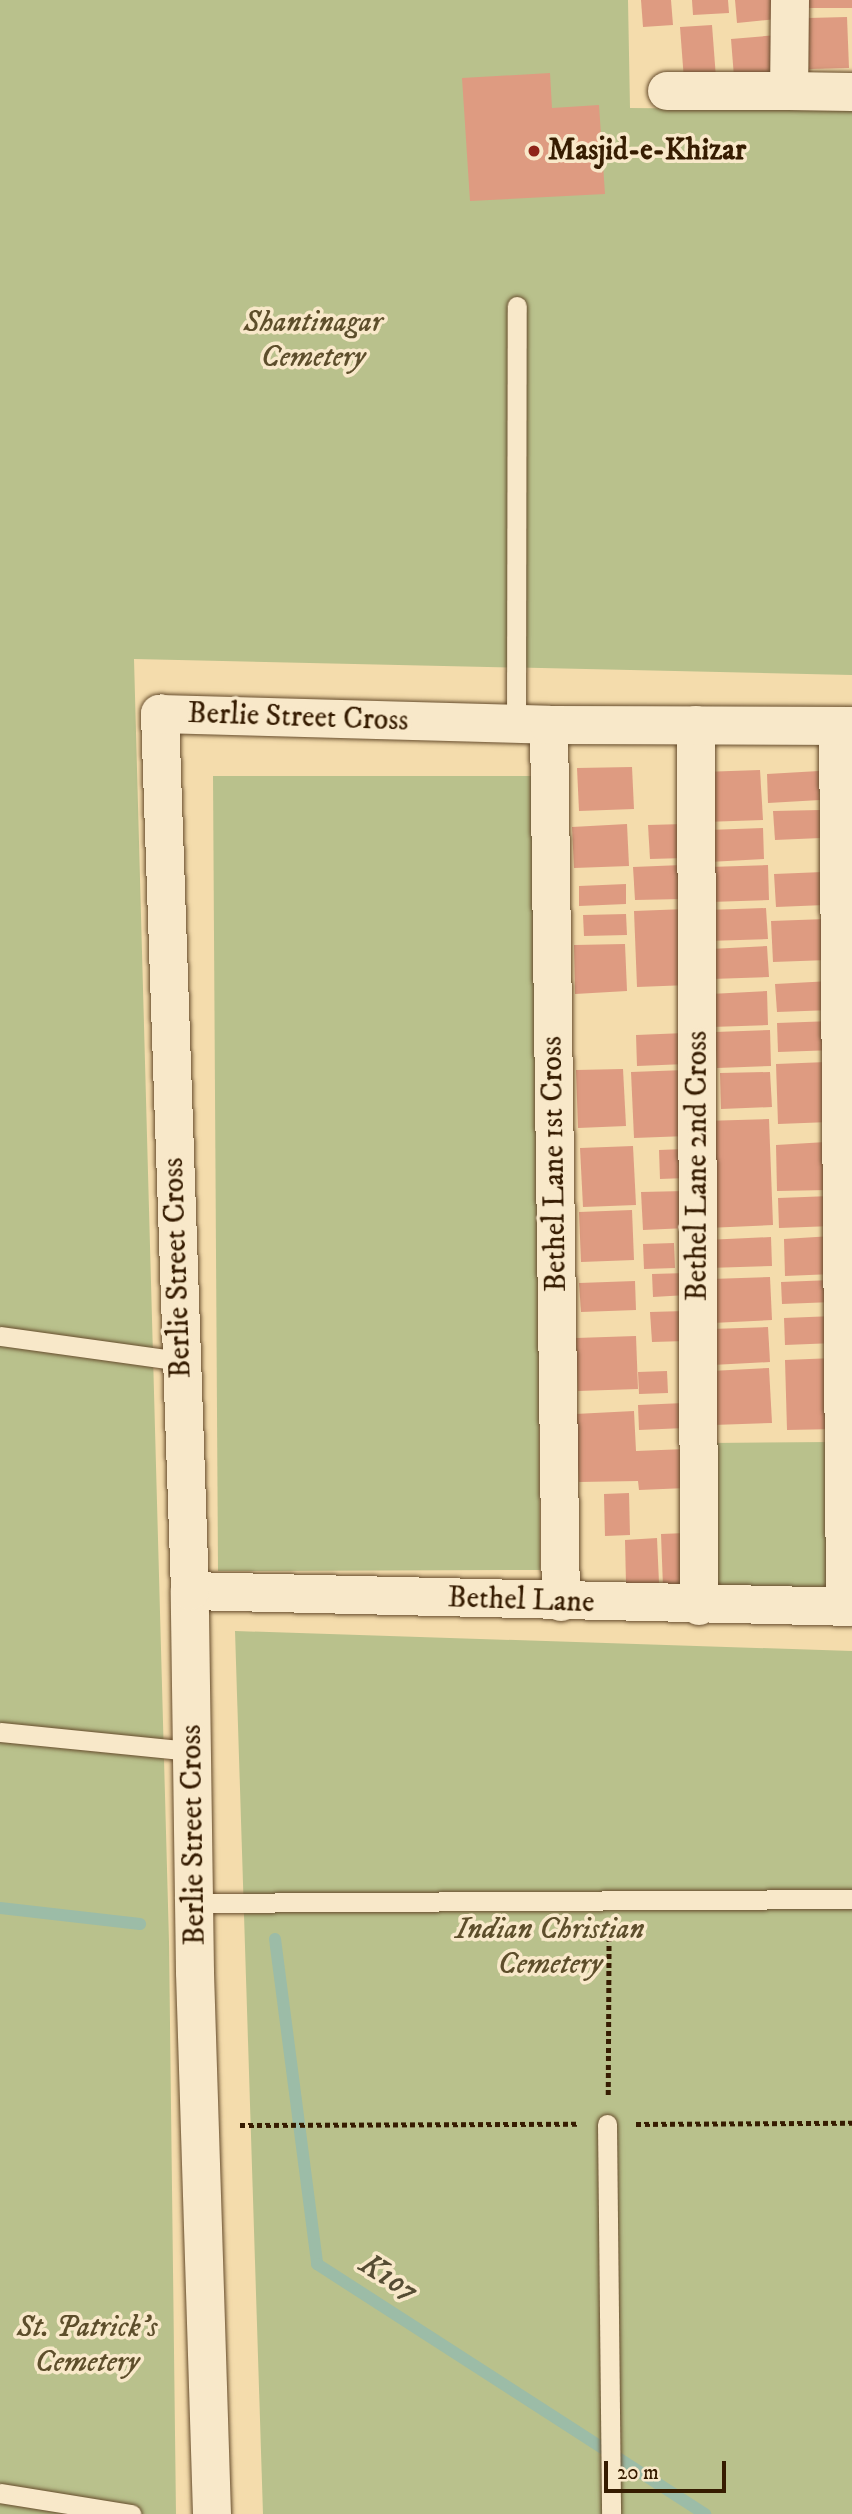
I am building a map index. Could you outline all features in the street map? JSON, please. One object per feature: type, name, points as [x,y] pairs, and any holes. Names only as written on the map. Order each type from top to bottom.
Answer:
[{"type":"street","points":[[789,91],[790,0]]},
{"type":"street","points":[[667,92],[852,92]]},
{"type":"street","name":"Berlie Street Cross","points":[[212,2514],[200,2126],[190,1591],[160,714],[533,724],[845,726]]},
{"type":"street","name":"Bethel Lane 1st Cross","points":[[533,724],[561,1602]]},
{"type":"street","name":"Bethel Lane 2nd Cross","points":[[696,725],[699,1606]]},
{"type":"street","points":[[845,726],[848,1607]]},
{"type":"street","name":"Bethel Lane","points":[[190,1591],[699,1606],[848,1607]]},
{"type":"lane","points":[[517,306],[533,724]]},
{"type":"lane","points":[[0,1336],[181,1361]]},
{"type":"lane","points":[[0,1732],[192,1751]]},
{"type":"lane","points":[[195,1903],[852,1899]]},
{"type":"lane","points":[[607,2124],[611,2514]]},
{"type":"lane","points":[[0,2493],[131,2514]]},
{"type":"path","points":[[607,2124],[610,1900]]},
{"type":"path","points":[[200,2126],[852,2123]]},
{"type":"green space","name":"Shantinagar Cemetery","points":[[0,0],[628,0],[630,108],[852,110],[852,675],[134,659],[169,1942],[176,2514],[0,2514]]},
{"type":"green space","points":[[213,776],[536,776],[540,1570],[218,1571]]},
{"type":"green space","points":[[833,1442],[833,1595],[710,1595],[710,1443]]},
{"type":"green space","name":"Indian Christian Cemetery","points":[[235,1631],[852,1651],[852,2514],[263,2514]]},
{"type":"building","points":[[641,0],[671,0],[673,25],[643,27]]},
{"type":"building","points":[[692,0],[728,0],[729,13],[693,15]]},
{"type":"building","points":[[735,0],[776,0],[777,19],[737,23]]},
{"type":"building","points":[[794,0],[852,0],[852,8],[794,8]]},
{"type":"building","points":[[847,17],[849,68],[809,69],[808,18]]},
{"type":"building","points":[[712,25],[716,78],[684,80],[680,27]]},
{"type":"building","points":[[777,35],[780,73],[734,77],[731,39]]},
{"type":"building","name":"Masjid-e-Khizar","points":[[550,73],[552,108],[599,105],[605,194],[470,201],[462,78]]},
{"type":"building","points":[[632,767],[634,809],[579,811],[577,768]]},
{"type":"building","points":[[760,770],[763,820],[704,822],[702,772]]},
{"type":"building","points":[[819,771],[820,800],[768,803],[767,774]]},
{"type":"building","points":[[820,810],[821,838],[775,840],[773,811]]},
{"type":"building","points":[[627,824],[629,866],[574,868],[572,827]]},
{"type":"building","points":[[684,824],[685,858],[650,859],[648,825]]},
{"type":"building","points":[[763,828],[764,859],[709,862],[708,830]]},
{"type":"building","points":[[682,865],[683,899],[635,900],[633,867]]},
{"type":"building","points":[[768,865],[769,900],[710,902],[709,867]]},
{"type":"building","points":[[823,872],[825,905],[776,907],[774,874]]},
{"type":"building","points":[[626,884],[626,904],[579,906],[579,886]]},
{"type":"building","points":[[766,908],[768,939],[707,941],[707,910]]},
{"type":"building","points":[[686,909],[689,985],[637,987],[634,911]]},
{"type":"building","points":[[626,914],[627,935],[584,936],[583,915]]},
{"type":"building","points":[[826,919],[828,960],[773,962],[771,921]]},
{"type":"building","points":[[625,944],[627,991],[575,994],[574,945]]},
{"type":"building","points":[[767,946],[769,977],[711,979],[710,949]]},
{"type":"building","points":[[831,981],[832,1010],[777,1012],[775,984]]},
{"type":"building","points":[[767,991],[768,1025],[711,1027],[710,994]]},
{"type":"building","points":[[833,1021],[835,1050],[778,1052],[777,1023]]},
{"type":"building","points":[[770,1030],[771,1066],[717,1068],[715,1032]]},
{"type":"building","points":[[685,1033],[686,1064],[637,1066],[636,1035]]},
{"type":"building","points":[[827,1062],[830,1122],[778,1124],[776,1064]]},
{"type":"building","points":[[623,1069],[626,1126],[578,1128],[576,1070]]},
{"type":"building","points":[[685,1070],[687,1136],[634,1138],[631,1072]]},
{"type":"building","points":[[770,1072],[772,1107],[721,1109],[720,1073]]},
{"type":"building","points":[[769,1119],[773,1225],[707,1228],[703,1121]]},
{"type":"building","points":[[826,1142],[828,1190],[777,1191],[776,1145]]},
{"type":"building","points":[[633,1146],[636,1205],[583,1207],[580,1148]]},
{"type":"building","points":[[685,1149],[686,1178],[660,1179],[659,1150]]},
{"type":"building","points":[[685,1191],[687,1228],[643,1230],[641,1192]]},
{"type":"building","points":[[831,1196],[833,1226],[779,1228],[778,1198]]},
{"type":"building","points":[[632,1210],[634,1260],[581,1262],[579,1212]]},
{"type":"building","points":[[832,1236],[833,1274],[785,1276],[784,1239]]},
{"type":"building","points":[[771,1237],[772,1266],[708,1268],[706,1240]]},
{"type":"building","points":[[674,1243],[675,1268],[644,1269],[643,1244]]},
{"type":"building","points":[[687,1273],[687,1295],[653,1297],[652,1274]]},
{"type":"building","points":[[770,1277],[772,1320],[712,1323],[711,1279]]},
{"type":"building","points":[[832,1280],[833,1302],[782,1304],[781,1282]]},
{"type":"building","points":[[635,1281],[636,1310],[581,1312],[579,1283]]},
{"type":"building","points":[[685,1311],[686,1341],[652,1342],[650,1312]]},
{"type":"building","points":[[834,1316],[835,1343],[785,1345],[784,1318]]},
{"type":"building","points":[[768,1327],[770,1362],[712,1365],[711,1329]]},
{"type":"building","points":[[636,1336],[638,1389],[578,1391],[576,1338]]},
{"type":"building","points":[[834,1358],[837,1429],[787,1430],[785,1360]]},
{"type":"building","points":[[769,1368],[772,1423],[713,1425],[711,1371]]},
{"type":"building","points":[[667,1371],[668,1393],[639,1394],[638,1372]]},
{"type":"building","points":[[684,1403],[685,1428],[639,1430],[638,1405]]},
{"type":"building","points":[[634,1411],[636,1451],[686,1449],[687,1488],[639,1490],[638,1481],[579,1482],[575,1414]]},
{"type":"building","points":[[629,1493],[630,1535],[605,1536],[604,1494]]},
{"type":"building","points":[[686,1533],[688,1586],[663,1587],[661,1534]]},
{"type":"building","points":[[657,1538],[659,1583],[626,1584],[625,1540]]},
{"type":"waterway","name":"K107","points":[[0,1908],[140,1924]]},
{"type":"waterway","name":"K107","points":[[275,1939],[317,2264],[705,2514]]},
{"type":"place","name":"Masjid-e-Khizar","points":[[534,151]]},
{"type":"park label","name":"St. Patrick's Cemetery","points":[[87,2345]]}]
